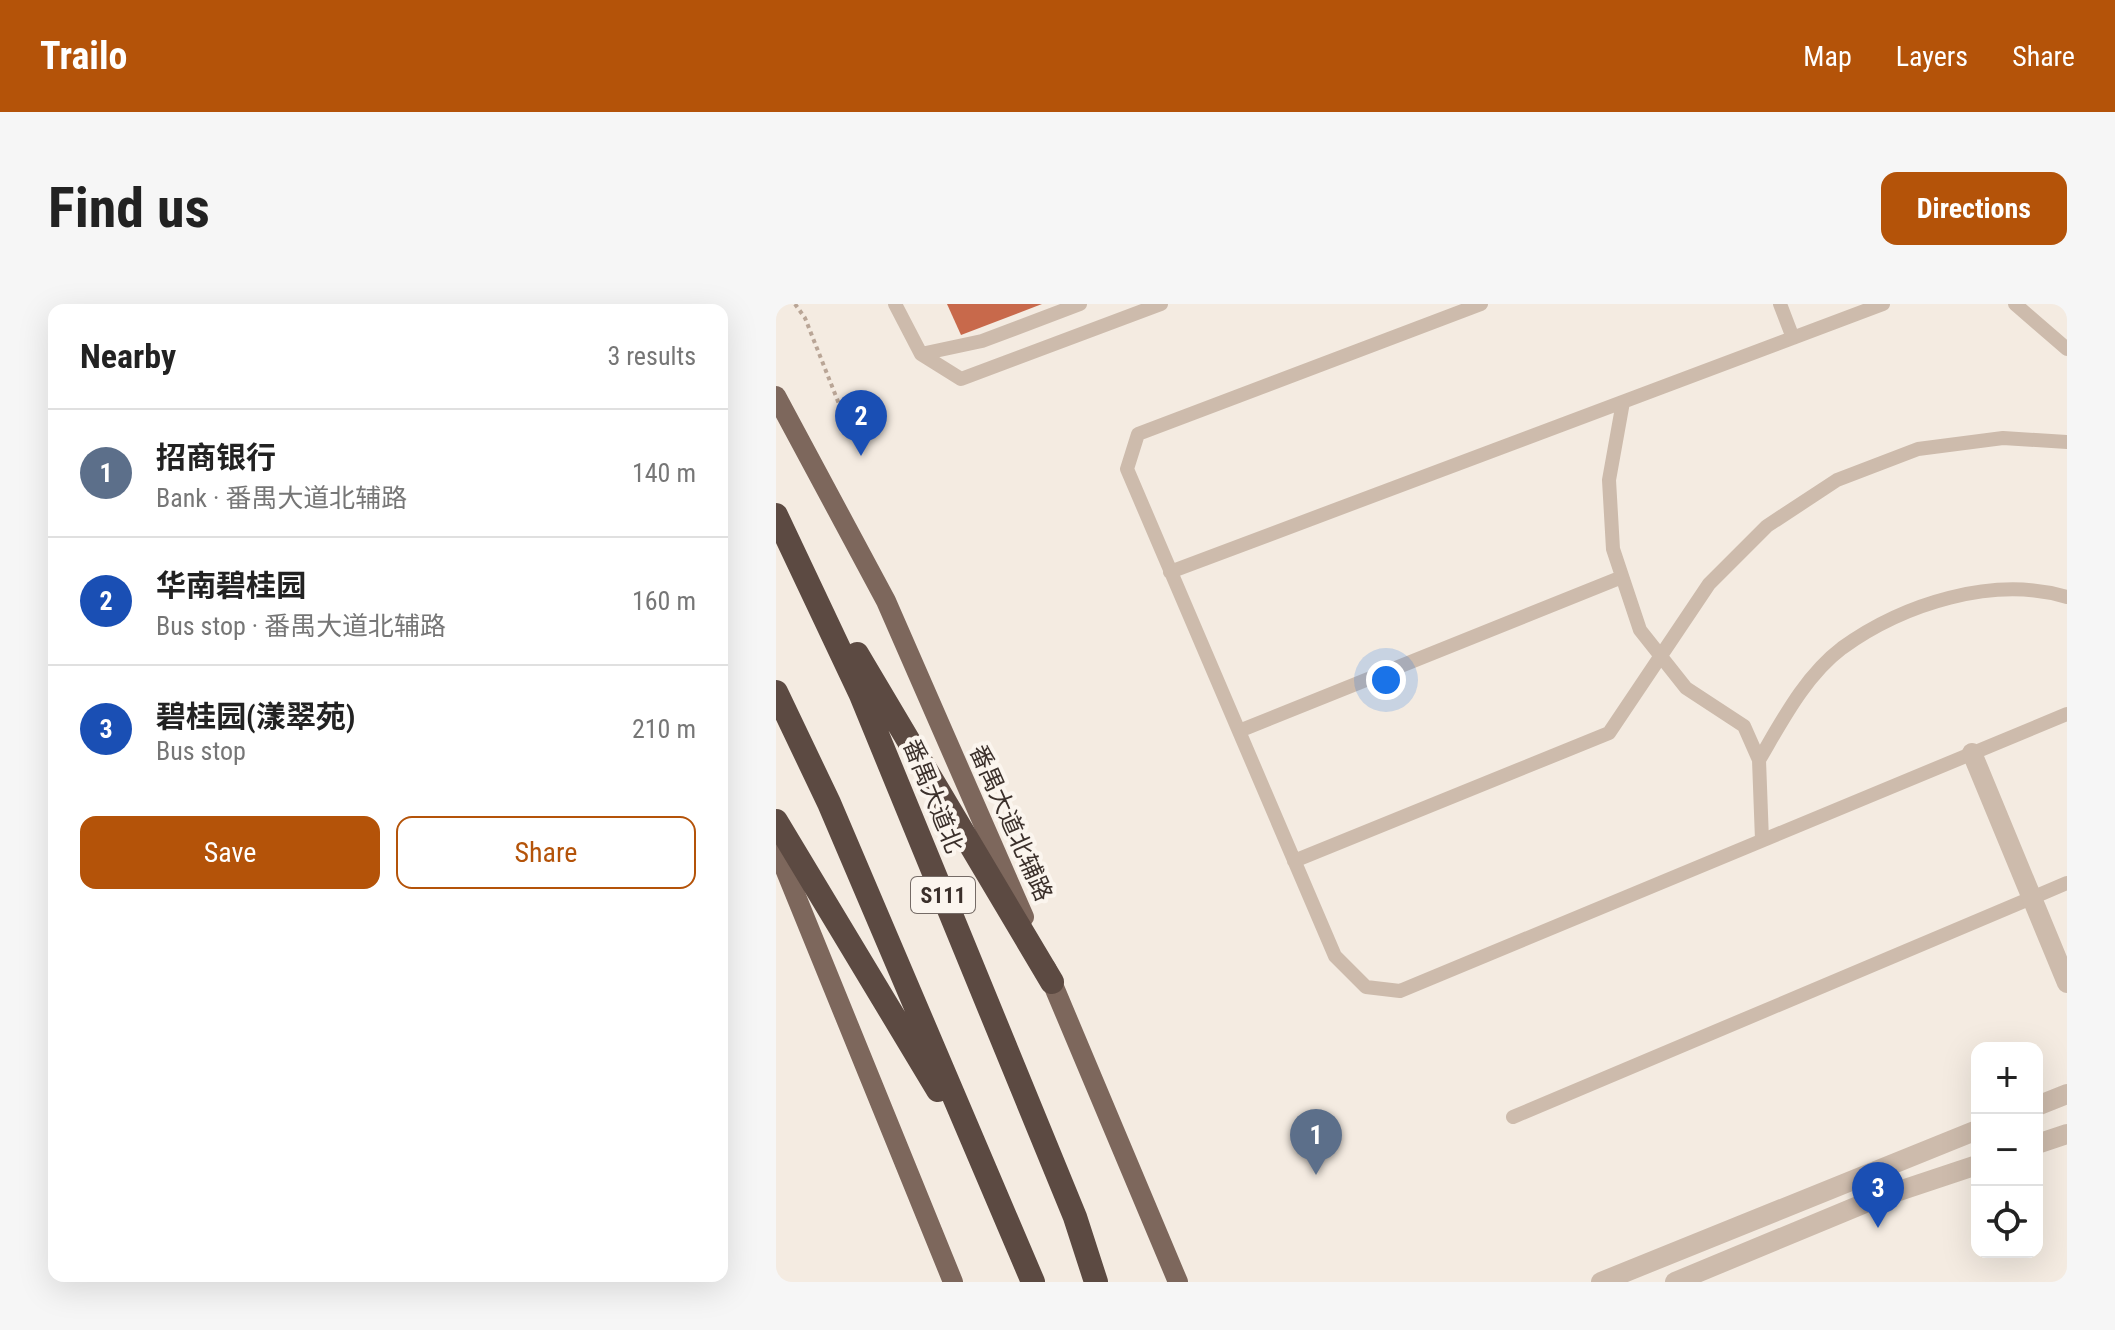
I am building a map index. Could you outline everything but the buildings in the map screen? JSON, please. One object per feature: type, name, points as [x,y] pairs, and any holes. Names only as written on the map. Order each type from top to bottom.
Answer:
[{"type":"highway","name":"番禺大道北","points":[[776,515],[795,549],[861,695],[1075,1217],[1096,1282]]},
{"type":"highway","points":[[795,549],[1052,982]]},
{"type":"highway","name":"S111","points":[[776,692],[829,803],[1033,1282]]},
{"type":"highway","points":[[776,821],[984,1166]]},
{"type":"highway","points":[[1075,1217],[1105,1282]]},
{"type":"main road","name":"番禺大道北辅路","points":[[776,396],[886,601],[1052,982],[1178,1282]]},
{"type":"main road","points":[[776,847],[953,1282]]},
{"type":"street","points":[[1972,753],[2067,983]]},
{"type":"street","points":[[2043,1104],[2067,1094]]},
{"type":"street","points":[[1601,1282],[1971,1132]]},
{"type":"street","points":[[2043,1142],[2067,1134]]},
{"type":"street","points":[[1675,1282],[1875,1199],[1971,1167]]},
{"type":"lane","points":[[895,304],[921,354],[961,379],[1161,304]]},
{"type":"lane","points":[[921,354],[982,341],[1080,304]]},
{"type":"lane","points":[[1481,304],[1138,434],[1127,469],[1335,956],[1366,987],[1400,991],[2067,714]]},
{"type":"lane","points":[[1780,304],[1793,338]]},
{"type":"lane","points":[[1170,572],[1883,304]]},
{"type":"lane","points":[[2015,304],[2067,349]]},
{"type":"lane","points":[[1623,402],[1609,480],[1613,549],[1640,630],[1686,688],[1744,726],[1759,760],[1762,840]]},
{"type":"lane","points":[[1294,861],[1609,733],[1709,584],[1767,526],[1837,480],[1918,449],[2003,438],[2067,442]]},
{"type":"lane","points":[[1239,731],[1622,577]]},
{"type":"lane","points":[[1759,760],[1794,699],[1841,649],[1906,611],[1976,592],[2049,592],[2067,597]]},
{"type":"lane","points":[[1513,1117],[2067,883]]},
{"type":"path","points":[[795,304],[805,318],[839,404]]},
{"type":"place","name":"华南碧桂园","points":[[861,456]]},
{"type":"place","name":"招商银行","points":[[1316,1175]]},
{"type":"place","name":"碧桂园(漾翠苑)","points":[[1878,1228]]}]
